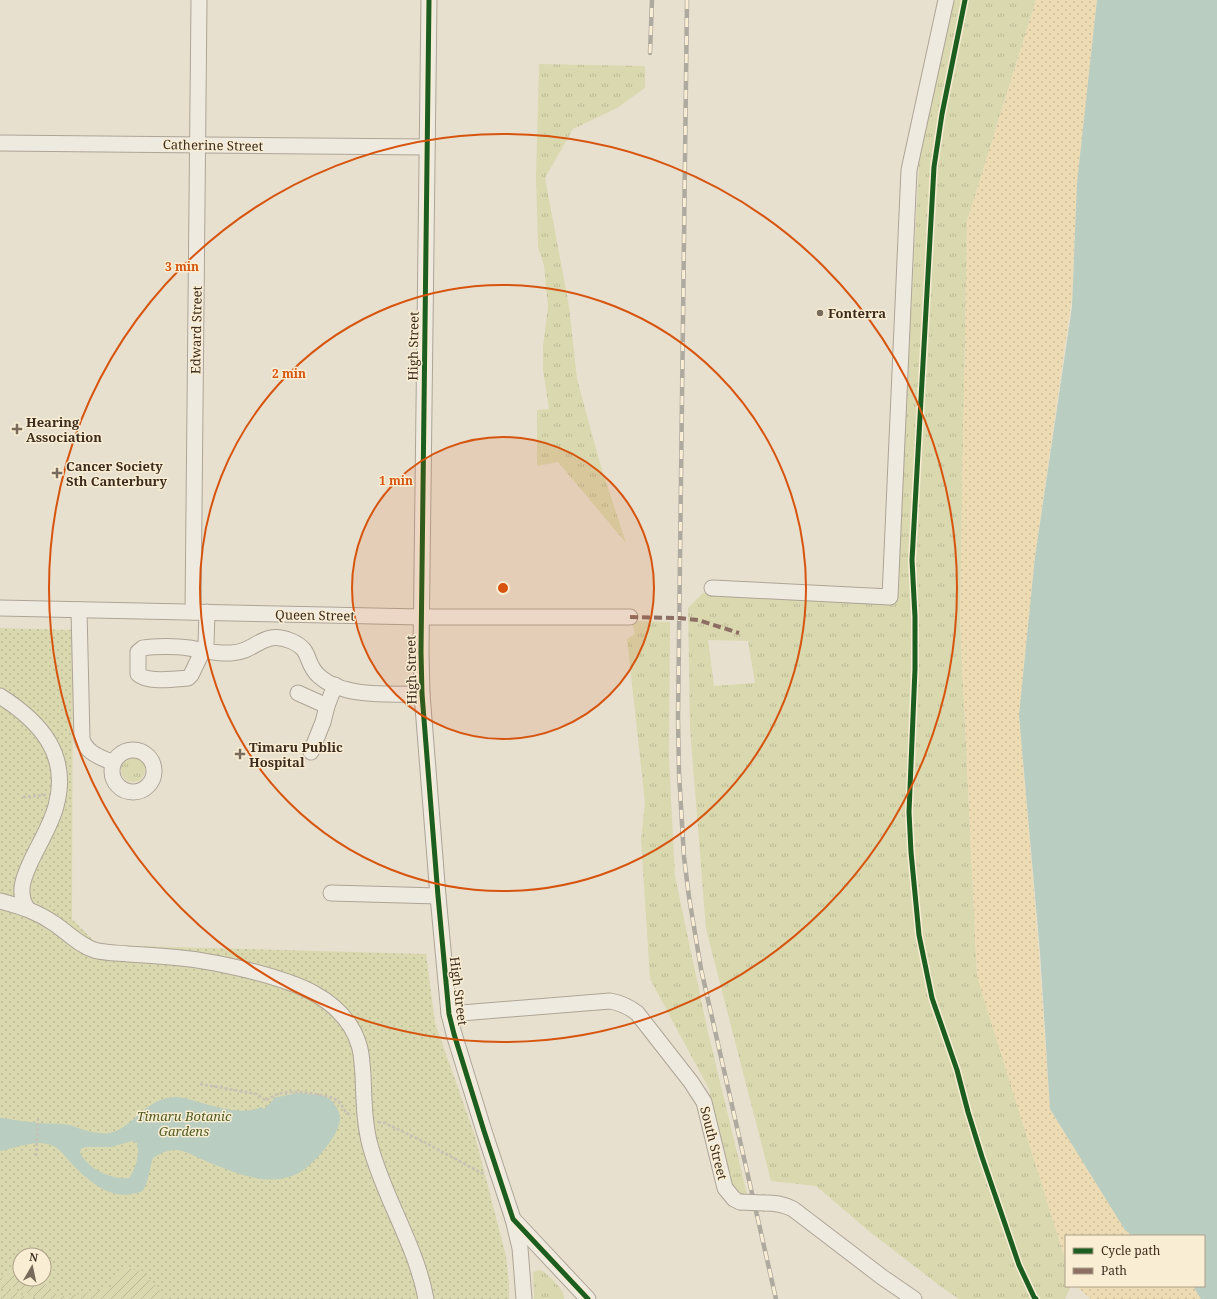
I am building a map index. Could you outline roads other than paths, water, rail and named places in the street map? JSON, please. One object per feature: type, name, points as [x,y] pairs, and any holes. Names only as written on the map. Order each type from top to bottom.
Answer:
[{"type":"street","name":"Edward Street","points":[[200,0],[198,145],[200,612],[207,636],[203,651],[231,653],[244,651],[262,640],[269,638],[278,638],[290,641],[302,646],[311,666],[318,675],[327,682],[335,685]]},
{"type":"street","name":"High Street","points":[[429,0],[421,652],[422,694],[449,1014],[484,1131],[513,1219],[584,1297]]},
{"type":"street","points":[[712,588],[890,596],[909,170],[946,0]]},
{"type":"street","name":"Catherine Street","points":[[0,143],[426,148]]},
{"type":"street","name":"Queen Street","points":[[0,608],[422,617],[630,617]]},
{"type":"street","points":[[79,610],[82,739],[84,745],[92,754],[113,763]]},
{"type":"street","points":[[311,752],[324,722],[326,706],[335,685],[358,692],[422,694]]},
{"type":"street","points":[[298,693],[326,706]]},
{"type":"street","points":[[0,696],[25,713],[39,728],[51,745],[57,763],[59,776],[56,807],[25,874],[22,884],[24,903],[27,908]]},
{"type":"street","points":[[331,893],[438,896]]},
{"type":"street","points":[[0,901],[27,908],[57,925],[74,939],[95,950],[113,953],[208,961],[254,972],[281,980],[316,994],[340,1012],[349,1023],[359,1045],[362,1057],[367,1129],[375,1163],[405,1233],[422,1282],[426,1299]]},
{"type":"street","name":"South Street","points":[[449,1014],[610,1001],[622,1003],[630,1007],[637,1013],[702,1098],[707,1110],[725,1188],[734,1199],[740,1202],[776,1203],[793,1209],[859,1260],[914,1299]]},
{"type":"street","points":[[513,1219],[520,1248],[524,1299]]},
{"type":"railway","points":[[650,53],[652,0]]},
{"type":"railway","points":[[687,0],[678,718],[679,773],[684,857],[701,969],[776,1299]]},
{"type":"place","name":"Fonterra","points":[[820,313]]},
{"type":"place","name":"Hearing Association","points":[[17,429]]},
{"type":"place","name":"Cancer Society Sth Canterbury","points":[[57,473]]},
{"type":"place","name":"Timaru Public Hospital","points":[[240,754]]},
{"type":"park label","name":"Timaru Botanic Gardens","points":[[184,1124]]}]
